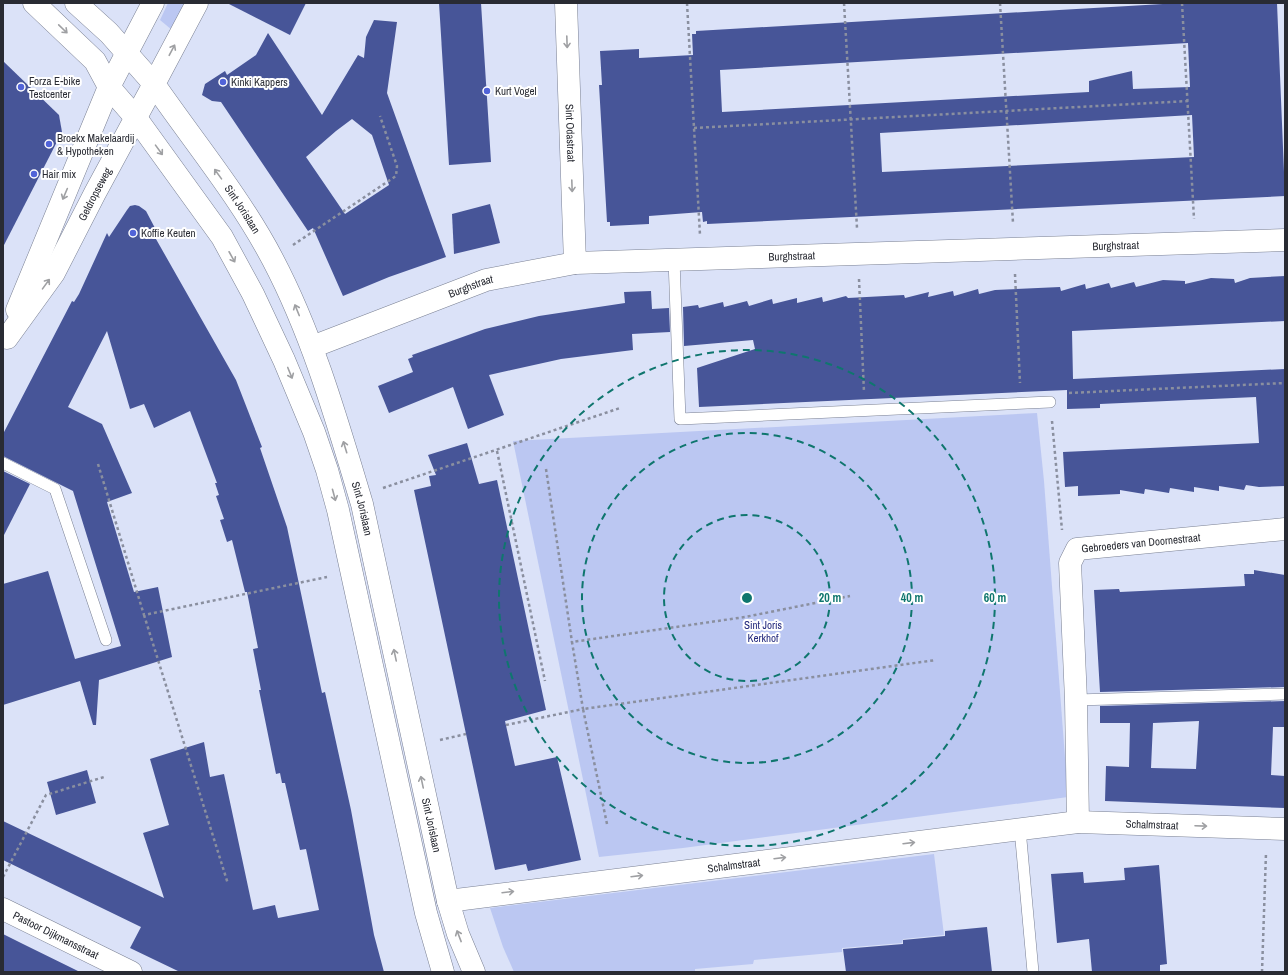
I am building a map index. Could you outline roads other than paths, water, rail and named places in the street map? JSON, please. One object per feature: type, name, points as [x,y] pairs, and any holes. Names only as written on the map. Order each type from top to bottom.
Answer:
[{"type":"street","name":"Sint Jorislaan","points":[[34,3],[95,61],[109,87],[136,118],[222,237],[284,360],[327,470],[338,510],[426,913],[443,972]]},
{"type":"street","name":"Sint Jorislaan","points":[[76,3],[110,33],[126,54],[154,84],[242,209],[272,258],[295,305],[312,347],[362,504],[448,901],[458,934],[474,972]]},
{"type":"street","name":"Geldropseweg","points":[[5,342],[22,296],[109,87],[153,3]]},
{"type":"street","name":"Geldropseweg","points":[[5,342],[54,273],[196,3]]},
{"type":"street","points":[[566,3],[571,3]]},
{"type":"street","name":"Sint Odastraat","points":[[566,3],[575,263]]},
{"type":"street","name":"Burghstraat","points":[[312,347],[486,280],[575,263],[1285,240]]},
{"type":"street","name":"Gebroeders van Doornestraat","points":[[1078,822],[1076,700],[1070,563],[1077,549],[1285,529]]},
{"type":"street","name":"Schalmstraat","points":[[448,901],[1078,822],[1276,829]]},
{"type":"street","name":"Pastoor Dijkmansstraat","points":[[3,909],[131,972]]},
{"type":"lane","points":[[674,260],[680,419],[1050,402]]},
{"type":"lane","points":[[3,463],[55,489],[106,640]]},
{"type":"lane","points":[[1076,700],[1285,694]]},
{"type":"lane","points":[[1020,829],[1033,972]]},
{"type":"place","name":"Kinki Kappers","points":[[223,82]]},
{"type":"place","name":"Forza E-bike Testcenter","points":[[21,87]]},
{"type":"place","name":"Kurt Vogel","points":[[487,91]]},
{"type":"place","name":"Broekx Makelaardij & Hypotheken","points":[[49,144]]},
{"type":"place","name":"Hair mix","points":[[34,174]]},
{"type":"place","name":"Koffie Keuten","points":[[133,233]]},
{"type":"park label","name":"Sint Joris Kerkhof","points":[[763,631]]}]
